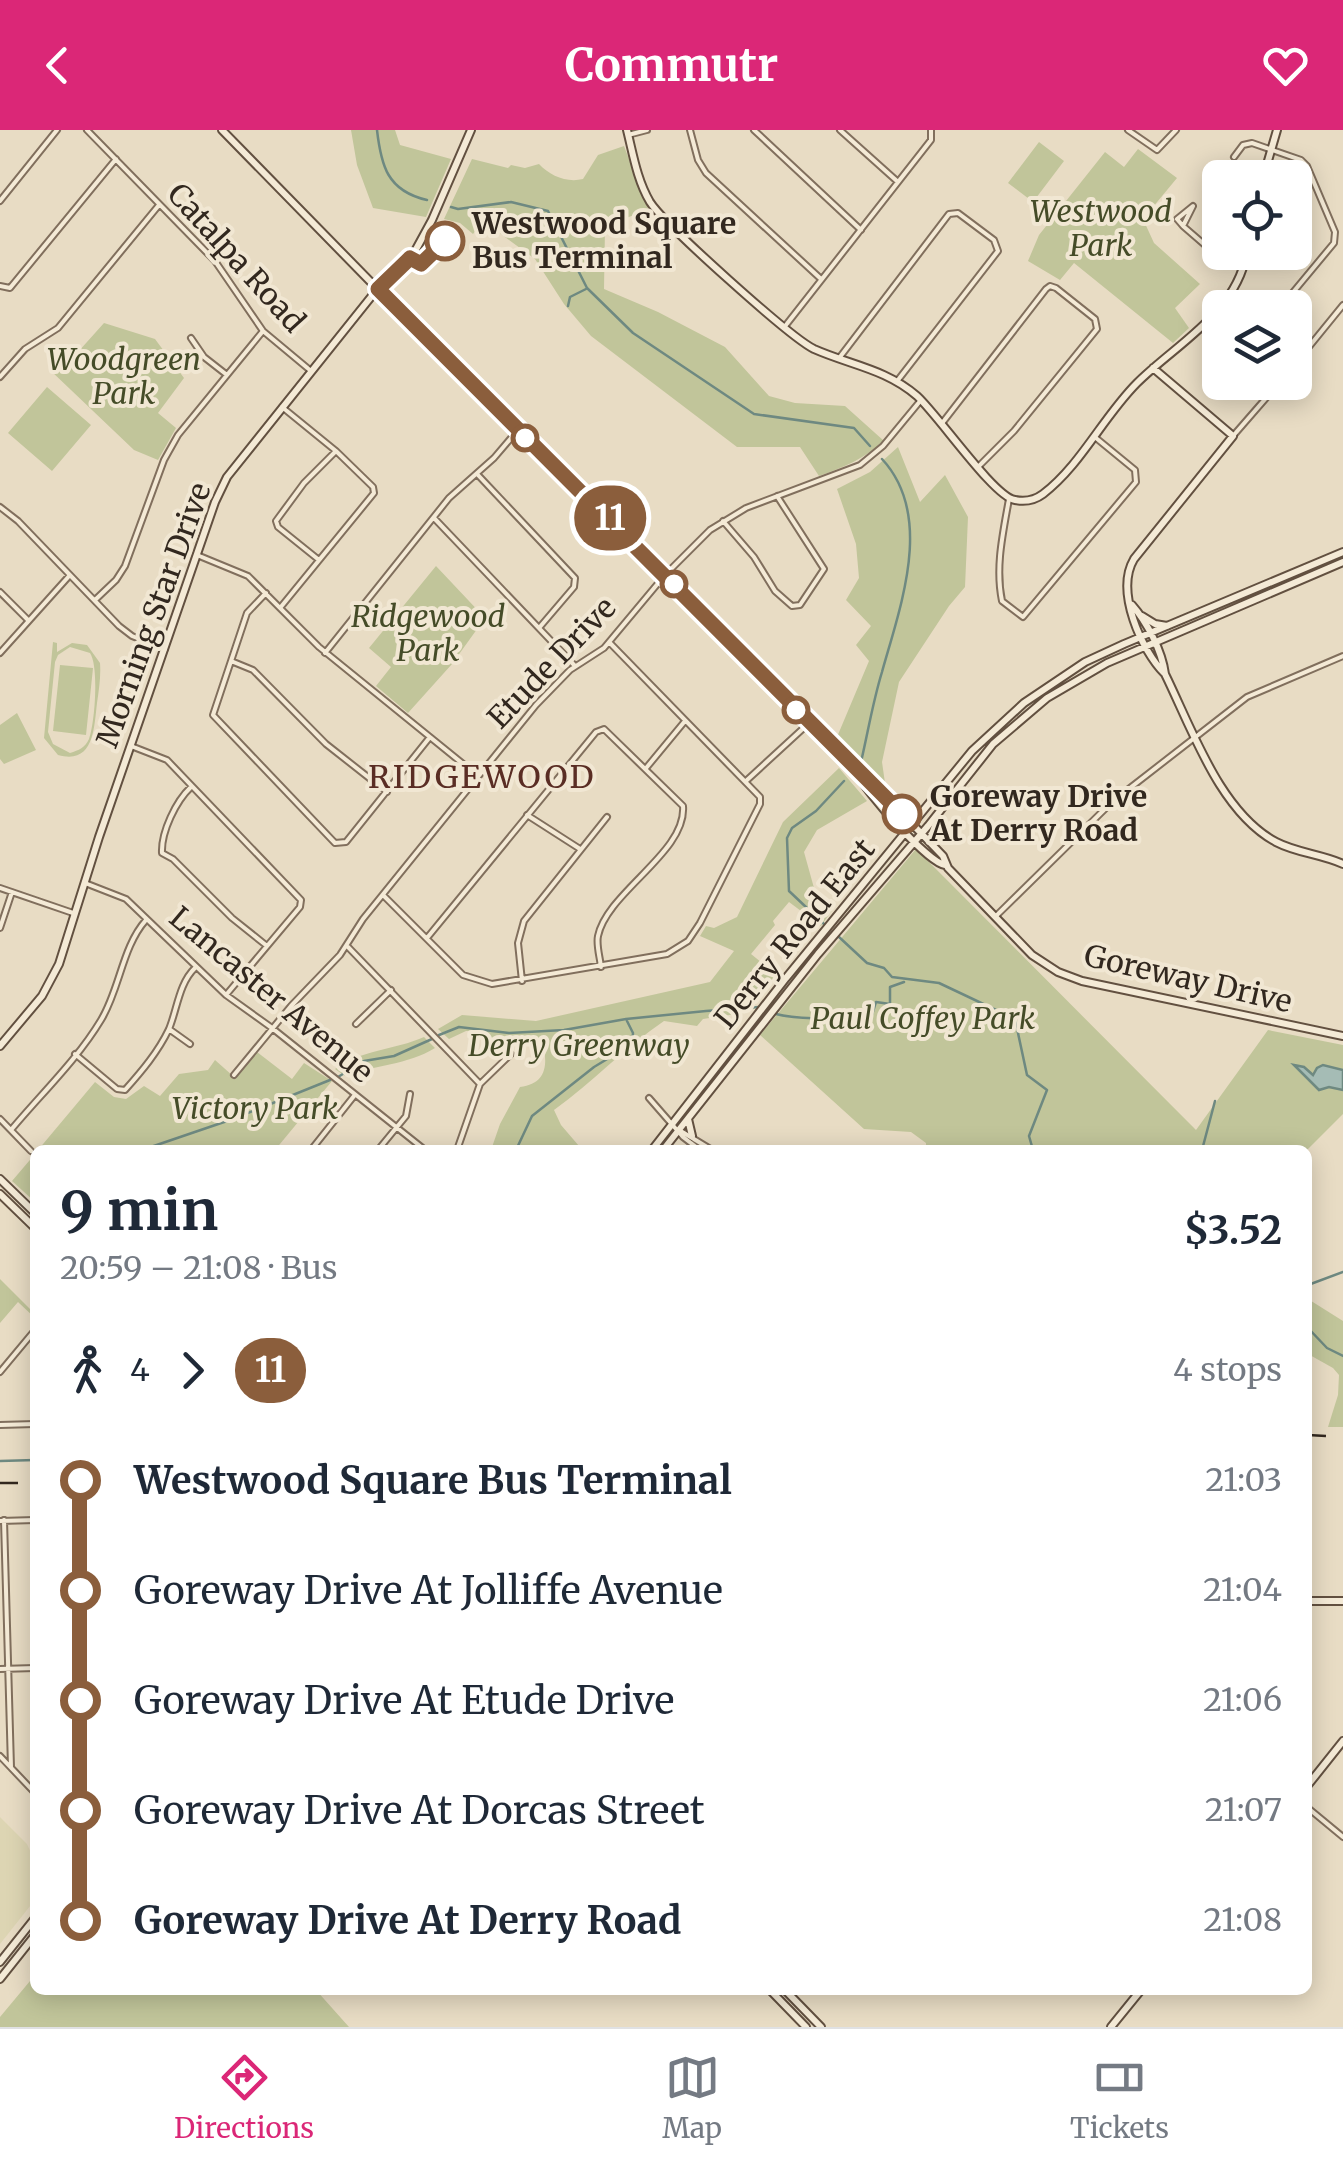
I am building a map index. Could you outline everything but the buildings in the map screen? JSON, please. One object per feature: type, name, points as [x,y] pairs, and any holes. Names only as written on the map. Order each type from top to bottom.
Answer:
[{"type":"main road","name":"Goreway Drive","points":[[222,130],[847,762],[914,824],[943,856],[946,865],[1042,964],[1070,977],[1343,1036]]},
{"type":"main road","name":"Morning Star Drive","points":[[0,1046],[51,981],[164,649],[228,476],[378,289],[410,258],[423,238],[471,130]]},
{"type":"main road","points":[[1269,160],[1277,130]]},
{"type":"main road","points":[[627,133],[643,189],[655,208],[784,327],[813,348],[898,380],[943,422],[994,488],[1009,499],[1035,499],[1043,494],[1137,383],[1202,327]]},
{"type":"main road","points":[[1154,368],[1233,436],[1134,559],[1126,578],[1132,604],[1232,805],[1252,828],[1279,844],[1343,864]]},
{"type":"main road","name":"Derry Road East","points":[[657,1145],[688,1119],[858,890],[972,751],[1024,703],[1086,662],[1124,644],[1343,552]]},
{"type":"main road","name":"Derry Road East","points":[[837,923],[922,833],[993,744],[1071,682],[1133,651],[1343,562]]},
{"type":"main road","points":[[1137,616],[1168,626]]},
{"type":"main road","points":[[1124,644],[1134,630],[1137,616]]},
{"type":"main road","points":[[1157,659],[1170,636]]},
{"type":"main road","points":[[1133,651],[1157,659]]},
{"type":"main road","name":"Goreway Drive","points":[[857,772],[859,779],[936,864],[946,865]]},
{"type":"main road","points":[[858,890],[865,897]]},
{"type":"main road","name":"Derry Road East","points":[[666,1145],[756,1016],[771,1006]]},
{"type":"main road","points":[[688,1119],[692,1136]]},
{"type":"main road","points":[[0,1179],[30,1209]]},
{"type":"main road","points":[[12,1192],[3,1198],[30,1223]]},
{"type":"main road","points":[[1312,1601],[1343,1600]]},
{"type":"main road","points":[[1312,1780],[1343,1741]]},
{"type":"main road","points":[[0,1962],[30,1924]]},
{"type":"main road","points":[[0,1979],[30,1941]]},
{"type":"main road","points":[[775,1995],[806,2027]]},
{"type":"main road","points":[[790,1995],[821,2027]]},
{"type":"main road","points":[[1111,2027],[1137,1995]]},
{"type":"street","points":[[0,200],[57,130]]},
{"type":"street","name":"Catalpa Road","points":[[87,130],[214,262],[263,332],[311,371]]},
{"type":"street","points":[[627,133],[647,130]]},
{"type":"street","points":[[690,130],[706,174],[822,278]]},
{"type":"street","points":[[754,130],[861,230]]},
{"type":"street","points":[[840,130],[898,182]]},
{"type":"street","points":[[784,327],[930,140],[931,130]]},
{"type":"street","points":[[1128,130],[1157,150],[1176,130]]},
{"type":"street","points":[[1234,157],[1248,142],[1307,166],[1335,235],[1334,243],[1295,290]]},
{"type":"street","points":[[0,286],[10,288],[116,159]]},
{"type":"street","points":[[0,375],[25,348],[58,328],[159,205]]},
{"type":"street","points":[[839,358],[949,214],[958,213],[994,240],[998,251],[898,380]]},
{"type":"street","points":[[1183,226],[1202,242]]},
{"type":"street","points":[[943,422],[1050,286],[1096,319],[1096,329],[1014,431],[978,466]]},
{"type":"street","points":[[1312,343],[1343,305]]},
{"type":"street","points":[[95,600],[125,566],[164,460],[178,435],[263,332]]},
{"type":"street","points":[[191,338],[204,357],[227,375]]},
{"type":"street","name":"Etude Drive","points":[[234,1075],[347,946],[363,918],[536,705],[575,666],[609,642],[664,574],[722,521],[868,460],[921,400]]},
{"type":"street","points":[[1233,436],[1264,400]]},
{"type":"street","points":[[280,608],[374,493],[373,487],[336,451],[282,407]]},
{"type":"street","points":[[325,652],[449,498],[518,431]]},
{"type":"street","points":[[1009,499],[999,555],[1000,596],[1022,617],[1136,482],[1135,470],[1094,436]]},
{"type":"street","points":[[320,560],[278,527],[276,520],[304,483],[336,451]]},
{"type":"street","points":[[477,474],[575,578],[574,587],[538,628]]},
{"type":"street","points":[[722,521],[754,557],[775,591],[792,606],[800,606],[824,569],[777,496]]},
{"type":"street","points":[[0,508],[18,521],[125,631],[164,649]]},
{"type":"street","points":[[434,518],[575,666]]},
{"type":"street","points":[[198,554],[243,572],[325,652],[478,776]]},
{"type":"street","points":[[0,653],[70,575]]},
{"type":"street","points":[[0,592],[28,620]]},
{"type":"street","points":[[266,594],[248,613],[212,710],[215,720],[335,843],[346,842],[430,738]]},
{"type":"street","points":[[383,894],[470,979],[492,984],[522,982],[667,954],[693,935],[760,804],[759,794],[609,642]]},
{"type":"street","points":[[995,916],[1112,802],[1252,694],[1343,656]]},
{"type":"street","points":[[230,661],[253,670],[326,744],[387,792]]},
{"type":"street","points":[[646,768],[686,721]]},
{"type":"street","points":[[746,781],[809,723]]},
{"type":"street","points":[[427,939],[600,729],[607,730],[683,806],[684,812],[669,843],[603,923],[598,941],[601,967]]},
{"type":"street","points":[[131,746],[164,758],[301,900],[300,907],[226,995]]},
{"type":"street","points":[[192,786],[178,801],[161,845],[162,853],[174,859],[232,918],[268,946]]},
{"type":"street","points":[[527,815],[580,849]]},
{"type":"street","points":[[522,982],[518,944],[524,921],[607,817]]},
{"type":"street","name":"Lancaster Avenue","points":[[85,883],[121,895],[226,995],[418,1145]]},
{"type":"street","points":[[0,888],[74,913]]},
{"type":"street","points":[[0,928],[12,892]]},
{"type":"street","points":[[11,1130],[76,1054],[106,1010],[135,934],[146,920]]},
{"type":"street","points":[[347,946],[480,1084]]},
{"type":"street","points":[[76,1054],[117,1089],[125,1090],[158,1049],[185,980],[194,968]]},
{"type":"street","points":[[356,1024],[391,990]]},
{"type":"street","points":[[169,1028],[190,1044]]},
{"type":"street","points":[[458,1145],[480,1084],[511,1054]]},
{"type":"street","points":[[382,1145],[410,1109],[410,1094]]},
{"type":"street","points":[[315,1145],[354,1096]]},
{"type":"street","points":[[649,1098],[693,1145]]},
{"type":"street","points":[[0,1119],[30,1149]]},
{"type":"street","points":[[676,1127],[705,1145]]},
{"type":"street","points":[[0,1372],[30,1336]]},
{"type":"street","points":[[0,1425],[30,1424]]},
{"type":"street","points":[[10,1767],[2,1520],[30,1520]]},
{"type":"street","points":[[0,1669],[30,1668]]},
{"type":"street","points":[[0,1756],[30,1788]]},
{"type":"street","points":[[1312,1811],[1343,1837]]},
{"type":"shaded area","points":[[0,1817],[30,1851],[30,1906],[0,1944]]},
{"type":"green space","points":[[351,130],[395,130],[400,145],[451,159],[426,217],[373,208],[357,165]]},
{"type":"green space","points":[[1039,142],[1064,161],[1033,202],[1008,183]]},
{"type":"green space","points":[[624,146],[648,209],[605,227],[604,289],[725,347],[769,396],[795,403],[845,406],[884,441],[853,462],[819,476],[800,447],[737,447],[591,336],[564,304],[535,259],[483,221],[473,234],[460,223],[444,219],[472,159],[508,168],[539,164],[559,177],[577,180],[583,179],[598,155]]},
{"type":"green space","name":"Westwood Park","points":[[1138,149],[1177,178],[1143,219],[1154,243],[1200,284],[1175,308],[1189,328],[1173,343],[1074,263],[1060,280],[1028,261],[1039,235],[1105,152],[1124,167]]},
{"type":"green space","name":"Woodgreen Park","points":[[104,323],[155,339],[184,378],[158,413],[176,428],[158,460],[134,450],[50,370],[78,352]]},
{"type":"green space","points":[[47,387],[91,425],[52,471],[8,433]]},
{"type":"green space","points":[[898,447],[920,502],[945,475],[968,517],[965,587],[899,682],[882,762],[885,783],[837,737],[869,661],[856,645],[871,626],[846,600],[859,578],[856,544],[837,489],[870,472]]},
{"type":"green space","name":"Ridgewood Park","points":[[436,566],[485,618],[452,664],[408,713],[376,686],[391,667],[369,648]]},
{"type":"green space","points":[[53,642],[57,643],[57,652],[72,643],[87,645],[100,663],[90,742],[79,755],[70,757],[58,755],[44,738]],"holes":[[[70,647],[90,653],[95,682],[91,731],[86,745],[70,753],[53,744],[48,732],[55,662]]]},
{"type":"green space","points":[[60,665],[93,668],[86,735],[53,731]]},
{"type":"green space","points":[[17,713],[36,750],[4,764],[0,759],[0,725]]},
{"type":"green space","name":"Derry Greenway","points":[[839,768],[867,801],[817,830],[804,852],[814,888],[835,906],[821,926],[789,902],[773,921],[775,925],[751,954],[778,976],[749,1012],[703,1019],[697,1026],[664,1021],[636,1042],[554,1110],[578,1145],[493,1145],[520,1087],[536,1082],[544,1071],[542,1041],[503,1045],[498,1057],[474,1031],[449,1039],[438,1029],[462,1015],[536,1021],[710,982],[734,951],[700,936],[706,926],[714,928],[737,917],[783,822]]},
{"type":"green space","name":"Paul Coffey Park","points":[[916,849],[1196,1130],[1268,1030],[1343,1045],[1343,1114],[1312,1145],[926,1145],[911,1132],[864,1129],[760,1035]]},
{"type":"green space","name":"Victory Park","points":[[424,1037],[435,1048],[413,1058],[345,1076],[335,1069],[355,1058]]},
{"type":"green space","name":"Victory Park","points":[[257,1052],[292,1079],[304,1063],[332,1081],[279,1145],[42,1145],[95,1082],[114,1097],[126,1099],[144,1086],[160,1096],[179,1074],[208,1070],[215,1060],[233,1076]]},
{"type":"green space","points":[[30,1160],[30,1197],[12,1181]]},
{"type":"green space","points":[[0,1279],[30,1313],[18,1302],[0,1323]]},
{"type":"green space","points":[[1312,1302],[1343,1321],[1343,1427],[1328,1427],[1338,1395],[1339,1375],[1312,1356]]},
{"type":"green space","points":[[30,1981],[30,1995],[320,1995],[349,2027],[0,2027],[0,2017]]},
{"type":"water","points":[[1294,1065],[1313,1075],[1323,1065],[1343,1070],[1343,1090],[1319,1090]]},
{"type":"waterway","points":[[377,130],[388,175],[403,190],[427,200]]},
{"type":"waterway","points":[[451,207],[511,202],[548,211],[587,288],[633,333],[754,414],[854,428],[870,446]]},
{"type":"waterway","points":[[568,306],[570,297],[586,289]]},
{"type":"waterway","points":[[861,762],[909,562],[907,507],[898,482],[882,459]]},
{"type":"waterway","points":[[825,925],[789,891],[787,838],[792,828],[816,811],[844,781]]},
{"type":"waterway","points":[[839,937],[867,963],[884,968],[892,977],[939,983],[1015,1019],[1027,1075],[1047,1090],[1029,1136],[1032,1145]]},
{"type":"waterway","points":[[776,1014],[860,1026],[871,1018],[876,1002],[890,1004],[890,987],[904,982]]},
{"type":"waterway","points":[[439,1035],[459,1027],[509,1033],[564,1030],[706,1011],[759,1007],[769,1011]]},
{"type":"waterway","points":[[518,1145],[532,1116],[594,1067],[632,1044],[633,1033],[627,1021]]},
{"type":"waterway","points":[[338,1077],[364,1061],[394,1056],[432,1039]]},
{"type":"waterway","points":[[157,1145],[330,1080]]},
{"type":"waterway","points":[[1203,1145],[1215,1101]]},
{"type":"waterway","points":[[1312,1284],[1343,1272]]},
{"type":"waterway","points":[[1312,1332],[1327,1348],[1343,1356]]},
{"type":"waterway","points":[[0,1461],[30,1460]]},
{"type":"railway","points":[[1312,1435],[1343,1437]]},
{"type":"railway","points":[[0,1483],[30,1483]]},
{"type":"bus line","name":"11","points":[[445,241],[421,264],[410,258],[378,289],[902,814]]},
{"type":"place","name":"Westwood Square Bus Terminal","points":[[445,241]]},
{"type":"place","name":"Goreway Drive At Derry Road","points":[[902,814]]},
{"type":"district","name":"RIDGEWOOD","points":[[482,777]]}]
